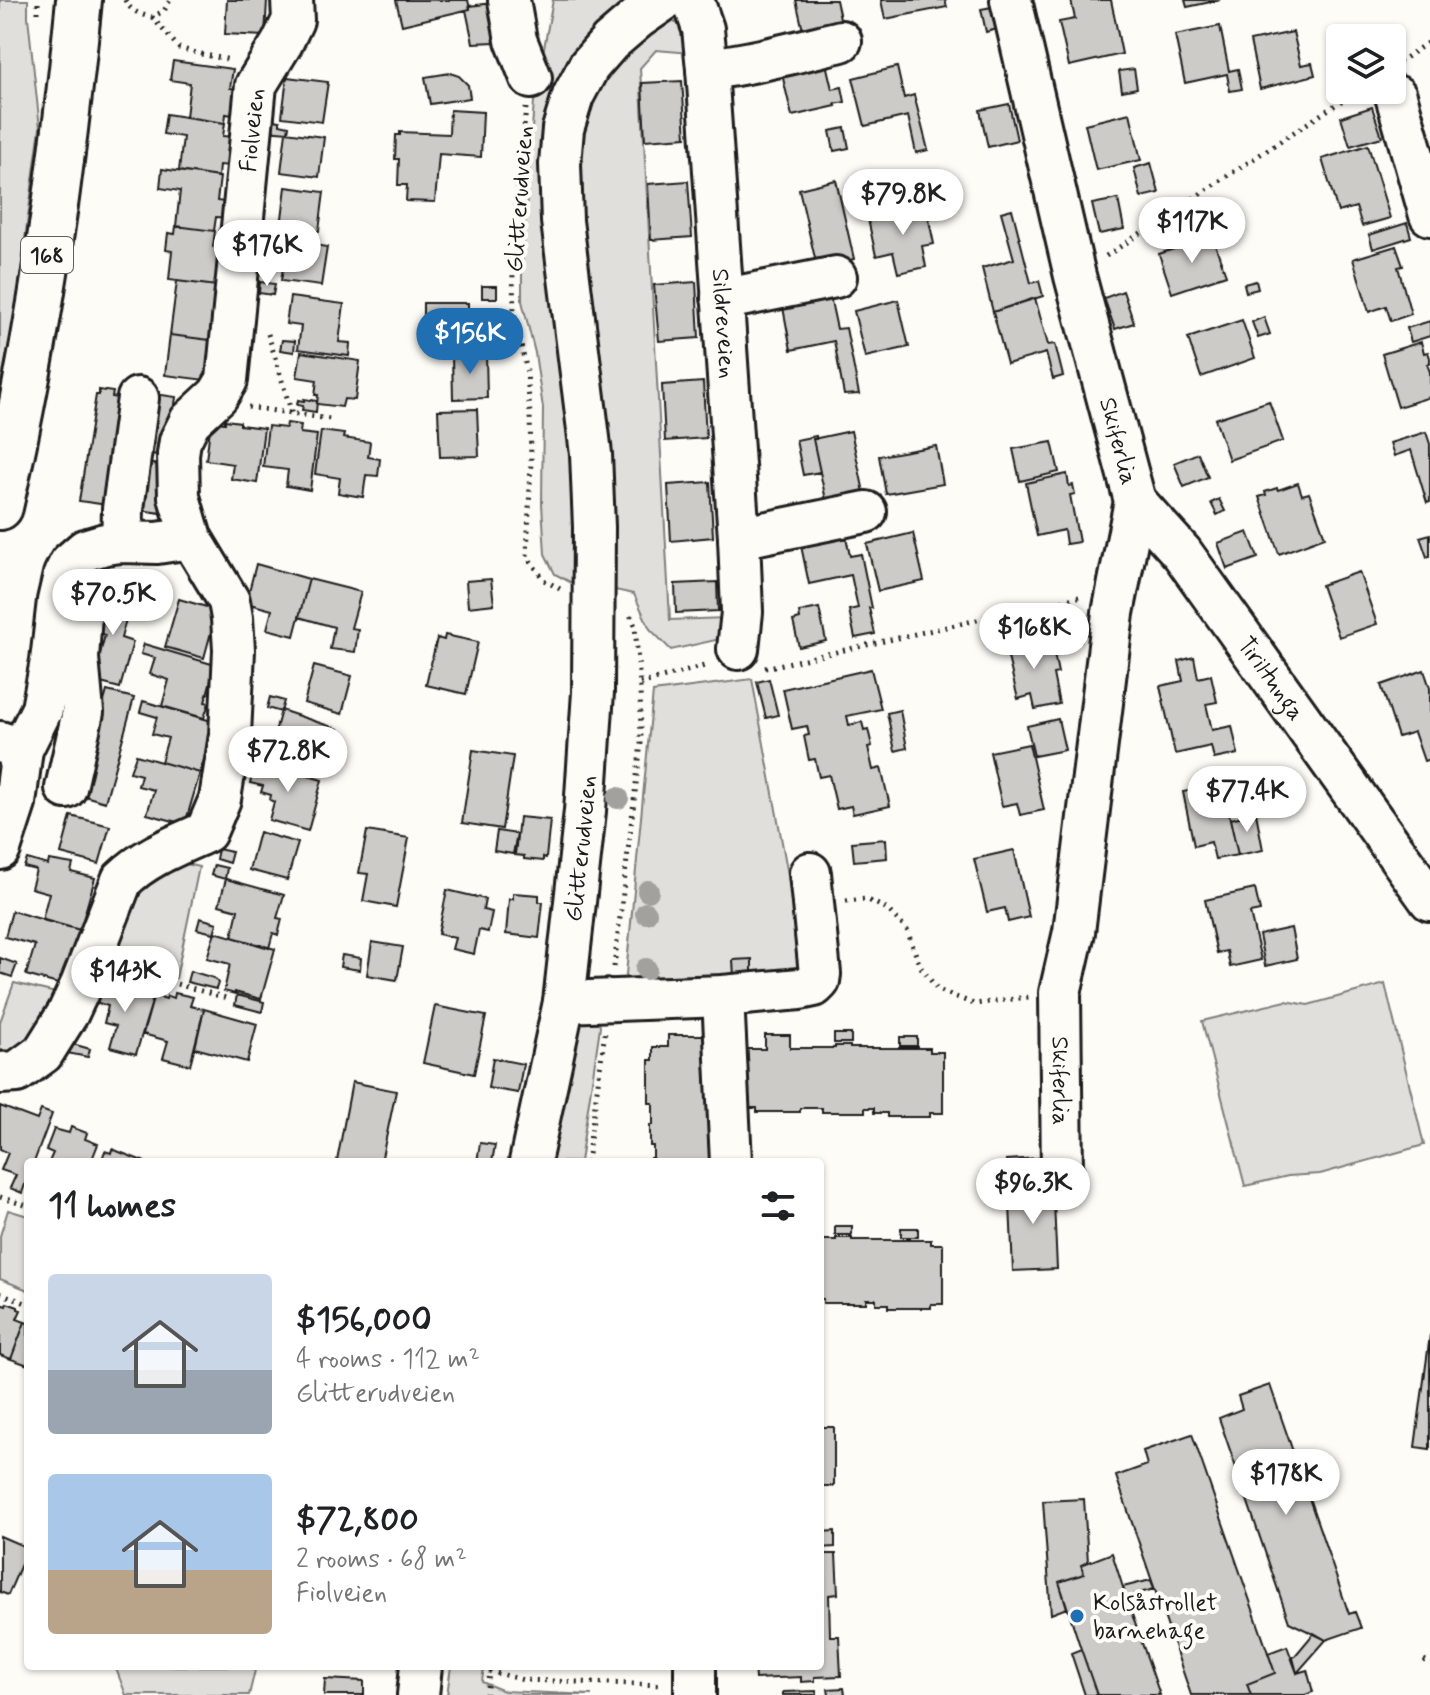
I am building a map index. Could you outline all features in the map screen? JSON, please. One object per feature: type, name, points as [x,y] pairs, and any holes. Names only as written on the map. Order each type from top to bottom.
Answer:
[{"type":"main road","name":"168","points":[[0,507],[33,347],[54,211],[79,0]]},
{"type":"street","name":"Fiolveien","points":[[0,1073],[17,1072],[43,1053],[68,1013],[122,880],[148,860],[206,832],[220,799],[230,735],[234,650],[232,618],[229,601],[191,538],[179,497],[178,454],[180,441],[190,421],[218,395],[227,380],[256,85],[293,20],[292,0]]},
{"type":"street","points":[[509,0],[516,40],[531,78]]},
{"type":"street","name":"Glitterudveien","points":[[531,1158],[564,1002],[585,811],[593,692],[591,454],[562,221],[560,164],[563,129],[573,96],[589,66],[610,42],[664,0]]},
{"type":"street","name":"Sildreveien","points":[[693,0],[703,29],[707,69],[739,538],[742,612],[738,649]]},
{"type":"street","name":"Skiferlia","points":[[1011,0],[1075,276],[1135,501],[1117,588],[1074,932],[1060,993],[1062,1173]]},
{"type":"street","points":[[707,69],[841,41]]},
{"type":"street","points":[[1400,104],[1430,215]]},
{"type":"street","points":[[722,298],[836,277]]},
{"type":"street","points":[[122,542],[123,509],[138,398]]},
{"type":"street","name":"Tiriltunga","points":[[1135,501],[1182,553],[1430,900]]},
{"type":"street","points":[[739,538],[866,512]]},
{"type":"street","points":[[66,788],[83,712],[64,660],[58,601],[70,563],[85,550],[105,544],[157,543],[191,538]]},
{"type":"street","points":[[0,849],[15,803],[11,746],[42,709],[64,660],[89,588]]},
{"type":"street","points":[[564,1002],[723,996],[814,986],[820,974],[810,873]]},
{"type":"street","points":[[723,996],[731,1158]]},
{"type":"street","points":[[418,1695],[421,1670]]},
{"type":"path","points":[[125,0],[138,13],[152,17],[179,48],[268,65]]},
{"type":"path","points":[[152,17],[164,11],[170,0]]},
{"type":"path","points":[[1406,68],[1430,41]]},
{"type":"path","name":"Glitterudveien","points":[[531,78],[512,245],[514,314],[527,372],[530,415],[527,556],[544,580],[569,594],[594,598]]},
{"type":"path","points":[[1075,276],[1337,104]]},
{"type":"path","points":[[236,286],[261,309],[292,414]]},
{"type":"path","points":[[218,395],[232,404],[330,419]]},
{"type":"path","points":[[640,684],[705,667],[738,649],[766,669],[1117,588]]},
{"type":"path","points":[[588,1158],[641,743],[635,626],[626,602],[594,598]]},
{"type":"path","points":[[814,930],[840,902],[866,899],[887,909],[907,930],[920,966],[938,990],[974,1004],[1060,993]]},
{"type":"path","points":[[91,961],[230,999]]},
{"type":"path","points":[[0,1197],[24,1205]]},
{"type":"path","points":[[0,1293],[24,1302]]},
{"type":"path","points":[[487,1693],[490,1670]]},
{"type":"path","points":[[493,1670],[523,1680],[695,1682]]},
{"type":"shaded area","points":[[0,0],[28,0],[40,128],[15,314],[0,388]]},
{"type":"shaded area","points":[[553,0],[625,0],[585,40],[566,69],[570,390],[579,577],[570,582],[555,574],[545,554],[543,408],[535,353],[522,301],[534,101]]},
{"type":"shaded area","points":[[669,19],[688,29],[691,53],[656,50],[640,68],[670,620],[726,618],[716,640],[671,650],[650,629],[634,594],[615,590],[595,319],[581,238],[575,172],[584,115],[616,57]]},
{"type":"shaded area","points":[[752,679],[804,962],[778,980],[625,985],[653,692]]},
{"type":"shaded area","points":[[178,862],[199,867],[176,978],[107,957],[133,884]]},
{"type":"shaded area","points":[[14,983],[60,994],[21,1056],[0,1049],[0,1022]]},
{"type":"shaded area","points":[[1385,984],[1424,1145],[1320,1174],[1288,1176],[1245,1186],[1202,1021],[1286,1001],[1308,1005]]},
{"type":"shaded area","points":[[597,1012],[600,1027],[581,1158],[547,1158],[578,1022]]},
{"type":"shaded area","points":[[8,1210],[24,1215],[24,1288],[0,1279],[0,1236]]},
{"type":"shaded area","points":[[117,1670],[255,1670],[249,1695],[126,1695]]},
{"type":"shaded area","points":[[450,1670],[484,1670],[482,1682],[504,1691],[592,1695],[447,1695]]},
{"type":"building","points":[[227,0],[267,0],[265,36],[225,34]]},
{"type":"building","points":[[396,0],[468,0],[470,9],[402,25]]},
{"type":"building","points":[[796,0],[836,0],[842,27],[804,35]]},
{"type":"building","points":[[881,0],[945,0],[947,7],[885,19]]},
{"type":"building","points":[[1071,0],[1111,0],[1122,54],[1069,66],[1059,22],[1075,19]]},
{"type":"building","points":[[1185,0],[1220,0],[1187,7]]},
{"type":"building","points":[[493,3],[495,42],[473,43],[466,10],[470,6]]},
{"type":"building","points":[[992,7],[997,29],[986,32],[981,9]]},
{"type":"building","points":[[1220,26],[1229,71],[1238,69],[1242,89],[1230,91],[1227,74],[1185,83],[1175,35]]},
{"type":"building","points":[[1293,32],[1301,65],[1312,63],[1315,75],[1260,89],[1250,41]]},
{"type":"building","points":[[825,59],[832,89],[842,87],[845,102],[792,116],[781,70]]},
{"type":"building","points":[[173,61],[233,69],[230,88],[242,90],[239,116],[226,114],[225,123],[186,117],[190,83],[170,80]]},
{"type":"building","points":[[897,67],[904,98],[914,95],[928,150],[916,153],[908,116],[865,126],[853,78]]},
{"type":"building","points":[[1134,69],[1137,88],[1122,91],[1119,71]]},
{"type":"building","points":[[450,73],[459,76],[468,85],[470,98],[430,104],[425,77]]},
{"type":"building","points":[[287,77],[328,82],[322,122],[282,117]]},
{"type":"building","points":[[682,81],[686,137],[645,140],[642,83]]},
{"type":"building","points":[[1009,104],[1017,140],[988,147],[980,110]]},
{"type":"building","points":[[1372,107],[1382,137],[1350,146],[1341,117]]},
{"type":"building","points":[[450,110],[483,112],[481,157],[439,154],[435,202],[406,201],[407,185],[398,185],[396,135],[400,132],[449,134]]},
{"type":"building","points":[[1130,113],[1141,160],[1096,170],[1085,124]]},
{"type":"building","points":[[166,114],[225,123],[223,136],[235,137],[231,166],[219,165],[218,177],[179,171],[183,137],[163,134]]},
{"type":"building","points":[[266,119],[289,126],[288,132],[265,130]]},
{"type":"building","points":[[845,128],[849,148],[834,151],[830,131]]},
{"type":"building","points":[[286,132],[324,137],[319,177],[281,172]]},
{"type":"building","points":[[1368,145],[1390,218],[1362,226],[1356,207],[1338,212],[1322,159]]},
{"type":"building","points":[[1151,163],[1159,193],[1141,197],[1134,168]]},
{"type":"building","points":[[162,169],[220,177],[217,201],[232,203],[230,218],[216,217],[214,231],[176,226],[180,191],[160,188]]},
{"type":"building","points":[[836,180],[854,259],[817,267],[799,189]]},
{"type":"building","points":[[688,181],[692,237],[651,240],[648,184]]},
{"type":"building","points":[[286,187],[324,192],[319,231],[281,226]]},
{"type":"building","points":[[1118,199],[1124,229],[1099,234],[1092,204]]},
{"type":"building","points":[[926,206],[934,244],[922,246],[926,267],[898,273],[893,252],[876,256],[868,219]]},
{"type":"building","points":[[1012,209],[1031,283],[1039,281],[1043,296],[993,312],[982,268],[1014,259],[1001,212]]},
{"type":"building","points":[[1407,223],[1411,237],[1373,249],[1369,235]]},
{"type":"building","points":[[176,226],[215,231],[213,247],[219,248],[218,257],[221,257],[217,286],[169,280],[172,251],[166,250],[168,233],[175,234]]},
{"type":"building","points":[[1212,236],[1226,275],[1172,293],[1159,254]]},
{"type":"building","points":[[287,241],[327,247],[321,286],[281,281]]},
{"type":"building","points":[[1396,246],[1403,266],[1398,267],[1411,314],[1391,321],[1386,306],[1369,312],[1353,259]]},
{"type":"building","points":[[177,281],[217,286],[210,340],[170,335]]},
{"type":"building","points":[[1256,281],[1258,289],[1246,292],[1244,284]]},
{"type":"building","points":[[260,282],[275,284],[273,295],[259,293]]},
{"type":"building","points":[[696,282],[699,338],[659,341],[654,285]]},
{"type":"building","points":[[482,286],[497,286],[497,298],[482,298]]},
{"type":"building","points":[[1123,291],[1134,323],[1115,329],[1104,298]]},
{"type":"building","points":[[829,292],[837,329],[846,328],[859,394],[844,395],[834,341],[791,350],[782,302]]},
{"type":"building","points":[[290,297],[344,304],[339,342],[350,343],[349,356],[298,349],[301,326],[286,324]]},
{"type":"building","points":[[1035,298],[1048,345],[1055,344],[1063,376],[1053,379],[1046,353],[1007,364],[993,312]]},
{"type":"building","points":[[898,300],[909,347],[865,357],[854,311]]},
{"type":"building","points":[[423,303],[468,303],[468,322],[479,322],[479,345],[468,345],[468,350],[423,350]]},
{"type":"building","points":[[1264,317],[1270,334],[1258,338],[1252,322]]},
{"type":"building","points":[[1242,320],[1255,358],[1201,377],[1188,338]]},
{"type":"building","points":[[1430,321],[1430,336],[1411,342],[1407,328]]},
{"type":"building","points":[[170,335],[210,340],[205,380],[165,375]]},
{"type":"building","points":[[282,340],[295,341],[294,352],[280,350]]},
{"type":"building","points":[[1421,342],[1424,353],[1428,352],[1430,358],[1427,364],[1430,397],[1398,407],[1382,354]]},
{"type":"building","points":[[301,352],[360,361],[355,400],[344,399],[342,407],[317,404],[317,380],[297,377]]},
{"type":"building","points":[[486,354],[487,398],[453,399],[452,355]]},
{"type":"building","points":[[703,382],[706,438],[665,441],[662,385]]},
{"type":"building","points":[[99,390],[113,392],[112,397],[124,399],[108,505],[79,501]]},
{"type":"building","points":[[148,393],[176,397],[168,456],[140,453]]},
{"type":"building","points":[[298,400],[317,401],[316,412],[302,410],[303,406],[297,405]]},
{"type":"building","points":[[1269,401],[1283,441],[1229,460],[1215,419]]},
{"type":"building","points":[[477,409],[479,456],[440,457],[438,410]]},
{"type":"building","points":[[225,420],[264,428],[257,483],[231,479],[233,464],[206,460],[211,421],[225,423]]},
{"type":"building","points":[[287,423],[301,425],[300,433],[317,435],[310,490],[286,486],[288,470],[263,467],[268,426],[286,428]]},
{"type":"building","points":[[321,431],[370,442],[368,457],[380,459],[378,476],[366,475],[363,497],[338,493],[340,478],[315,474]]},
{"type":"building","points":[[851,431],[865,497],[827,505],[813,439]]},
{"type":"building","points":[[1426,432],[1430,444],[1430,502],[1427,503],[1411,450],[1394,456],[1390,443]]},
{"type":"building","points":[[816,436],[813,439],[820,472],[803,475],[796,440]]},
{"type":"building","points":[[1052,442],[1059,472],[1020,481],[1013,449]]},
{"type":"building","points":[[936,446],[943,484],[886,494],[879,456]]},
{"type":"building","points":[[1198,453],[1208,477],[1184,487],[1174,463]]},
{"type":"building","points":[[139,462],[167,466],[161,513],[133,509]]},
{"type":"building","points":[[1067,474],[1069,486],[1073,485],[1075,494],[1070,495],[1079,542],[1066,544],[1064,530],[1037,536],[1026,483]]},
{"type":"building","points":[[710,482],[713,537],[671,541],[668,485]]},
{"type":"building","points":[[1298,483],[1302,495],[1309,493],[1325,537],[1279,554],[1259,497],[1266,495],[1265,492]]},
{"type":"building","points":[[1219,499],[1225,511],[1217,515],[1211,503]]},
{"type":"building","points":[[844,527],[850,556],[861,554],[875,634],[855,638],[849,610],[858,608],[851,575],[809,584],[799,536]]},
{"type":"building","points":[[1248,532],[1258,558],[1227,569],[1218,543]]},
{"type":"building","points":[[913,533],[924,581],[878,591],[867,544]]},
{"type":"building","points":[[1430,534],[1430,556],[1427,557],[1420,537]]},
{"type":"building","points":[[256,564],[309,579],[294,636],[267,629],[272,610],[246,603]]},
{"type":"building","points":[[1359,572],[1377,624],[1339,637],[1321,585]]},
{"type":"building","points":[[309,579],[361,592],[351,628],[358,629],[355,652],[330,649],[334,627],[299,617]]},
{"type":"building","points":[[491,579],[494,604],[468,607],[466,581]]},
{"type":"building","points":[[717,582],[718,611],[676,613],[675,584]]},
{"type":"building","points":[[106,586],[133,593],[121,638],[133,642],[120,688],[93,681],[105,635],[94,632]]},
{"type":"building","points":[[179,599],[217,610],[204,658],[165,647]]},
{"type":"building","points":[[819,608],[826,641],[799,647],[793,621],[800,619],[799,612]]},
{"type":"building","points":[[1073,610],[1081,641],[1048,648],[1041,617]]},
{"type":"building","points":[[445,635],[478,642],[466,694],[426,685],[437,638],[444,640]]},
{"type":"building","points":[[1045,636],[1048,650],[1053,648],[1058,673],[1053,674],[1059,704],[1035,709],[1032,695],[1018,699],[1005,645]]},
{"type":"building","points":[[144,644],[215,665],[204,718],[162,706],[169,680],[150,674],[155,658],[141,654]]},
{"type":"building","points":[[1194,657],[1198,678],[1211,675],[1217,702],[1206,704],[1212,730],[1232,726],[1238,754],[1214,759],[1211,746],[1175,754],[1160,686],[1183,681],[1179,661]]},
{"type":"building","points":[[314,666],[352,676],[342,714],[304,703]]},
{"type":"building","points":[[871,669],[881,709],[847,716],[849,725],[862,722],[864,730],[868,729],[873,770],[881,768],[890,806],[853,814],[851,806],[837,809],[829,775],[819,777],[815,759],[809,760],[804,736],[809,735],[807,726],[792,729],[783,689]]},
{"type":"building","points":[[1424,670],[1430,688],[1430,759],[1424,761],[1414,732],[1398,737],[1381,685]]},
{"type":"building","points":[[769,679],[778,715],[766,718],[757,682]]},
{"type":"building","points":[[107,691],[134,698],[105,802],[78,794]]},
{"type":"building","points":[[270,697],[284,701],[281,712],[267,708]]},
{"type":"building","points":[[143,701],[215,722],[200,773],[161,762],[168,738],[152,734],[157,717],[140,712]]},
{"type":"building","points":[[281,710],[338,729],[327,766],[289,755],[293,742],[274,736]]},
{"type":"building","points":[[900,710],[907,748],[895,751],[887,713]]},
{"type":"building","points":[[1058,719],[1065,750],[1034,756],[1027,726]]},
{"type":"building","points":[[1029,744],[1044,810],[1020,815],[1017,803],[1002,806],[990,752]]},
{"type":"building","points":[[255,750],[276,755],[273,766],[252,760]]},
{"type":"building","points":[[473,750],[513,756],[502,829],[462,823]]},
{"type":"building","points":[[136,755],[200,773],[185,824],[147,814],[154,790],[138,786],[141,775],[130,772]]},
{"type":"building","points":[[256,761],[322,780],[308,831],[269,820],[274,802],[270,800],[271,795],[261,792],[263,786],[250,783]]},
{"type":"building","points":[[1234,782],[1239,803],[1227,805],[1238,855],[1215,859],[1211,842],[1194,846],[1183,792]]},
{"type":"building","points":[[1256,813],[1263,850],[1238,855],[1230,819]]},
{"type":"building","points":[[71,816],[110,826],[99,864],[61,854]]},
{"type":"building","points":[[519,817],[550,820],[546,858],[543,857],[543,861],[515,855]]},
{"type":"building","points":[[367,831],[409,838],[396,907],[363,901],[368,874],[359,873]]},
{"type":"building","points":[[497,831],[517,834],[513,854],[494,851]]},
{"type":"building","points":[[259,832],[298,843],[287,880],[249,870]]},
{"type":"building","points":[[886,839],[887,858],[854,861],[852,842]]},
{"type":"building","points":[[218,849],[232,852],[229,863],[216,859]]},
{"type":"building","points":[[1014,850],[1029,917],[1008,922],[1005,908],[987,912],[974,859]]},
{"type":"building","points":[[27,859],[48,865],[49,860],[73,864],[71,872],[95,878],[80,930],[42,920],[49,893],[31,888],[36,870],[24,867]]},
{"type":"building","points":[[214,865],[227,868],[225,879],[211,875]]},
{"type":"building","points":[[226,879],[284,895],[277,918],[282,919],[278,935],[273,933],[269,948],[232,937],[238,910],[219,905]]},
{"type":"building","points":[[1255,889],[1260,911],[1250,913],[1261,960],[1230,967],[1227,951],[1217,953],[1205,900]]},
{"type":"building","points":[[447,890],[485,899],[483,910],[492,912],[488,932],[479,930],[474,954],[452,949],[455,938],[438,934]]},
{"type":"building","points":[[513,893],[539,895],[539,902],[543,902],[539,938],[506,934],[509,899],[513,899]]},
{"type":"building","points":[[12,911],[80,930],[65,986],[26,975],[35,945],[5,937]]},
{"type":"building","points":[[200,918],[217,923],[214,933],[197,929]]},
{"type":"building","points":[[1291,928],[1297,959],[1265,966],[1259,935]]},
{"type":"building","points":[[215,932],[275,949],[261,999],[224,991],[230,964],[207,958]]},
{"type":"building","points":[[372,942],[403,947],[397,980],[367,975]]},
{"type":"building","points":[[342,955],[361,958],[360,970],[340,967]]},
{"type":"building","points":[[0,958],[17,964],[12,977],[0,973]]},
{"type":"building","points":[[752,959],[752,976],[734,976],[733,960]]},
{"type":"building","points":[[190,971],[214,978],[218,983],[216,989],[187,982]]},
{"type":"building","points":[[101,981],[154,995],[136,1054],[110,1047],[116,1026],[104,1023],[108,1006],[95,1002]]},
{"type":"building","points":[[175,993],[193,997],[190,1006],[204,1009],[190,1065],[163,1058],[168,1041],[143,1034],[154,995],[166,999],[167,996],[174,998]]},
{"type":"building","points":[[237,995],[264,1002],[262,1012],[235,1005]]},
{"type":"building","points":[[435,1006],[486,1016],[474,1074],[423,1063]]},
{"type":"building","points":[[204,1009],[257,1024],[247,1062],[195,1048]]},
{"type":"building","points":[[834,1034],[851,1034],[851,1043],[834,1043]]},
{"type":"building","points":[[668,1035],[712,1035],[713,1158],[653,1158],[653,1146],[650,1146],[653,1103],[649,1103],[649,1060],[653,1060],[653,1047],[668,1047]]},
{"type":"building","points":[[765,1035],[790,1035],[790,1048],[930,1048],[930,1052],[943,1052],[943,1113],[930,1113],[930,1117],[887,1117],[887,1113],[874,1113],[874,1108],[865,1108],[865,1112],[822,1112],[822,1108],[800,1108],[800,1112],[757,1112],[757,1108],[743,1108],[743,1049],[765,1049]]},
{"type":"building","points":[[900,1037],[917,1037],[917,1046],[900,1046]]},
{"type":"building","points":[[69,1043],[90,1049],[88,1057],[67,1053]]},
{"type":"building","points":[[493,1058],[523,1064],[518,1093],[488,1088]]},
{"type":"building","points":[[352,1082],[396,1091],[382,1158],[338,1158]]},
{"type":"building","points":[[0,1106],[37,1120],[41,1110],[52,1114],[36,1158],[24,1158],[22,1193],[10,1188],[16,1175],[1,1170],[8,1153],[0,1149]]},
{"type":"building","points":[[71,1127],[87,1133],[85,1139],[98,1144],[93,1158],[51,1158],[53,1153],[46,1150],[54,1129],[69,1133]]},
{"type":"building","points":[[480,1143],[495,1145],[493,1158],[478,1158]]},
{"type":"building","points":[[112,1149],[135,1158],[102,1158],[105,1151],[111,1153]]},
{"type":"building","points":[[1038,1158],[1039,1180],[1008,1182],[1006,1160]]},
{"type":"building","points":[[1053,1180],[1057,1269],[1013,1271],[1009,1182]]},
{"type":"building","points":[[835,1226],[852,1226],[852,1235],[835,1235]]},
{"type":"building","points":[[901,1228],[918,1228],[918,1237],[901,1237]]},
{"type":"building","points":[[824,1240],[931,1240],[931,1244],[943,1244],[943,1304],[931,1304],[931,1308],[888,1308],[888,1304],[876,1304],[876,1299],[866,1299],[866,1303],[824,1303]]},
{"type":"building","points":[[7,1303],[18,1307],[21,1310],[17,1319],[24,1322],[11,1359],[0,1355],[0,1304],[6,1306]]},
{"type":"building","points":[[24,1325],[24,1364],[11,1359]]},
{"type":"building","points":[[1430,1335],[1430,1449],[1415,1447]]},
{"type":"building","points":[[1270,1385],[1349,1614],[1355,1612],[1361,1628],[1326,1640],[1289,1622],[1219,1418],[1242,1409],[1238,1396]]},
{"type":"building","points":[[824,1427],[834,1427],[834,1486],[824,1486]]},
{"type":"building","points":[[1192,1434],[1275,1673],[1247,1684],[1251,1695],[1191,1695],[1116,1476],[1147,1465],[1143,1451]]},
{"type":"building","points":[[1084,1499],[1088,1562],[1081,1565],[1084,1574],[1059,1582],[1067,1608],[1051,1614],[1043,1501]]},
{"type":"building","points":[[835,1531],[835,1547],[824,1548],[824,1532]]},
{"type":"building","points":[[0,1536],[24,1546],[24,1557],[8,1595],[0,1592]]},
{"type":"building","points":[[1112,1553],[1160,1695],[1097,1695],[1081,1649],[1059,1582],[1084,1574],[1081,1565]]},
{"type":"building","points":[[824,1554],[836,1554],[838,1594],[829,1595],[830,1636],[839,1636],[841,1676],[815,1677],[815,1681],[801,1682],[801,1677],[755,1679],[754,1670],[824,1670]]},
{"type":"building","points":[[1151,1580],[1154,1589],[1126,1597],[1123,1587]]},
{"type":"building","points":[[1314,1633],[1326,1640],[1297,1673],[1293,1658]]},
{"type":"building","points":[[1287,1646],[1297,1673],[1307,1670],[1313,1692],[1305,1695],[1251,1695],[1247,1684],[1275,1673],[1268,1653]]},
{"type":"building","points":[[1081,1649],[1097,1695],[1085,1695],[1071,1653]]},
{"type":"building","points":[[325,1679],[364,1681],[364,1695],[324,1695]]},
{"type":"building","points":[[844,1688],[845,1695],[829,1695],[828,1689]]},
{"type":"building","points":[[817,1691],[817,1695],[783,1695],[783,1692]]},
{"type":"place","name":"Kolsåstrollet barnehage","points":[[1077,1616]]}]
